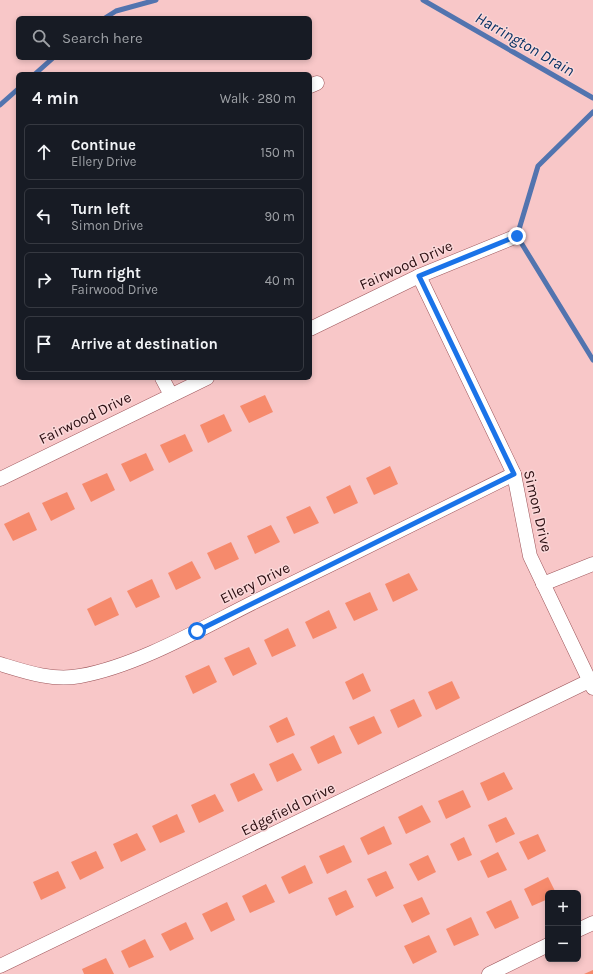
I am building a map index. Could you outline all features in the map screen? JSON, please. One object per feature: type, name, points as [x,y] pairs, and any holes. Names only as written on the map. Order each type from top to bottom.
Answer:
[{"type":"street","name":"Fairwood Drive","points":[[312,328],[419,276],[517,236]]},
{"type":"street","name":"Simon Drive","points":[[419,276],[514,474],[530,556],[591,685]]},
{"type":"street","points":[[163,380],[171,395]]},
{"type":"street","name":"Fairwood Drive","points":[[0,478],[203,380]]},
{"type":"street","name":"Ellery Drive","points":[[0,664],[27,673],[53,677],[78,676],[104,671],[135,659],[197,631],[514,474]]},
{"type":"street","points":[[543,584],[593,564]]},
{"type":"street","name":"Edgefield Drive","points":[[0,966],[591,685]]},
{"type":"street","points":[[581,929],[593,923]]},
{"type":"street","points":[[489,974],[545,946]]},
{"type":"building","points":[[265,395],[273,412],[249,423],[240,406]]},
{"type":"building","points":[[224,414],[232,431],[208,443],[200,425]]},
{"type":"building","points":[[185,434],[193,451],[169,463],[160,445]]},
{"type":"building","points":[[146,453],[154,470],[130,482],[121,464]]},
{"type":"building","points":[[390,466],[398,484],[374,495],[366,478]]},
{"type":"building","points":[[107,473],[115,490],[91,502],[82,484]]},
{"type":"building","points":[[350,485],[358,503],[334,514],[326,497]]},
{"type":"building","points":[[67,492],[75,509],[51,521],[42,503]]},
{"type":"building","points":[[310,506],[319,523],[294,534],[286,517]]},
{"type":"building","points":[[29,512],[37,530],[13,541],[4,524]]},
{"type":"building","points":[[271,525],[280,542],[255,554],[247,536]]},
{"type":"building","points":[[231,542],[239,559],[215,570],[207,553]]},
{"type":"building","points":[[192,561],[201,578],[176,590],[168,573]]},
{"type":"building","points":[[409,573],[418,590],[393,602],[385,584]]},
{"type":"building","points":[[152,579],[160,597],[136,608],[127,591]]},
{"type":"building","points":[[370,592],[378,610],[354,621],[345,603]]},
{"type":"building","points":[[111,597],[119,615],[95,626],[87,609]]},
{"type":"building","points":[[329,610],[337,628],[313,639],[305,622]]},
{"type":"building","points":[[288,628],[296,646],[272,657],[264,640]]},
{"type":"building","points":[[249,647],[257,664],[233,676],[224,658]]},
{"type":"building","points":[[209,665],[217,682],[193,694],[185,676]]},
{"type":"building","points":[[363,673],[371,691],[353,700],[345,682]]},
{"type":"building","points":[[452,681],[460,698],[436,710],[428,692]]},
{"type":"building","points":[[414,699],[422,716],[398,728],[390,710]]},
{"type":"building","points":[[374,716],[382,733],[358,745],[349,727]]},
{"type":"building","points":[[287,717],[295,735],[277,743],[269,726]]},
{"type":"building","points":[[334,735],[342,753],[318,764],[310,747]]},
{"type":"building","points":[[293,753],[302,770],[277,782],[269,764]]},
{"type":"building","points":[[504,772],[513,789],[488,801],[480,783]]},
{"type":"building","points":[[254,773],[263,790],[238,802],[230,784]]},
{"type":"building","points":[[463,790],[471,807],[446,819],[438,801]]},
{"type":"building","points":[[215,794],[224,811],[199,823],[191,805]]},
{"type":"building","points":[[422,805],[431,822],[406,834],[398,817]]},
{"type":"building","points":[[177,814],[185,832],[160,843],[152,826]]},
{"type":"building","points":[[506,817],[515,834],[496,843],[488,825]]},
{"type":"building","points":[[384,826],[392,844],[368,855],[360,838]]},
{"type":"building","points":[[137,833],[146,850],[121,862],[113,844]]},
{"type":"building","points":[[538,834],[546,851],[528,860],[519,842]]},
{"type":"building","points":[[464,837],[472,855],[458,861],[450,844]]},
{"type":"building","points":[[344,845],[352,862],[327,874],[319,856]]},
{"type":"building","points":[[96,851],[104,868],[80,880],[71,862]]},
{"type":"building","points":[[498,852],[507,870],[488,878],[480,861]]},
{"type":"building","points":[[428,855],[436,872],[418,881],[409,864]]},
{"type":"building","points":[[305,865],[313,883],[289,894],[281,877]]},
{"type":"building","points":[[58,871],[66,888],[41,900],[33,882]]},
{"type":"building","points":[[386,871],[394,888],[376,897],[367,879]]},
{"type":"building","points":[[548,877],[554,890],[545,890],[545,900],[532,906],[524,889]]},
{"type":"building","points":[[266,884],[275,902],[250,913],[242,896]]},
{"type":"building","points":[[346,890],[354,907],[336,916],[328,898]]},
{"type":"building","points":[[422,897],[430,914],[412,923],[403,905]]},
{"type":"building","points":[[511,900],[519,918],[495,929],[486,912]]},
{"type":"building","points":[[227,902],[235,920],[211,932],[202,914]]},
{"type":"building","points":[[471,917],[479,935],[454,946],[446,929]]},
{"type":"building","points":[[186,922],[194,939],[170,951],[161,934]]},
{"type":"building","points":[[429,935],[437,952],[413,964],[404,946]]},
{"type":"building","points":[[145,939],[154,957],[129,968],[121,951]]},
{"type":"building","points":[[106,958],[114,974],[84,974],[82,969]]},
{"type":"building","points":[[593,970],[593,974],[584,974]]},
{"type":"waterway","name":"Harrington Drain","points":[[108,16],[116,11],[156,0]]},
{"type":"waterway","name":"Harrington Drain","points":[[423,0],[593,98]]},
{"type":"waterway","name":"Harrington Drain","points":[[37,72],[51,60]]},
{"type":"waterway","name":"Harrington Drain","points":[[0,105],[16,91]]},
{"type":"waterway","points":[[593,112],[538,166],[517,236],[593,360]]},
{"type":"route","points":[[197,631],[514,474],[419,276],[517,236]]}]
